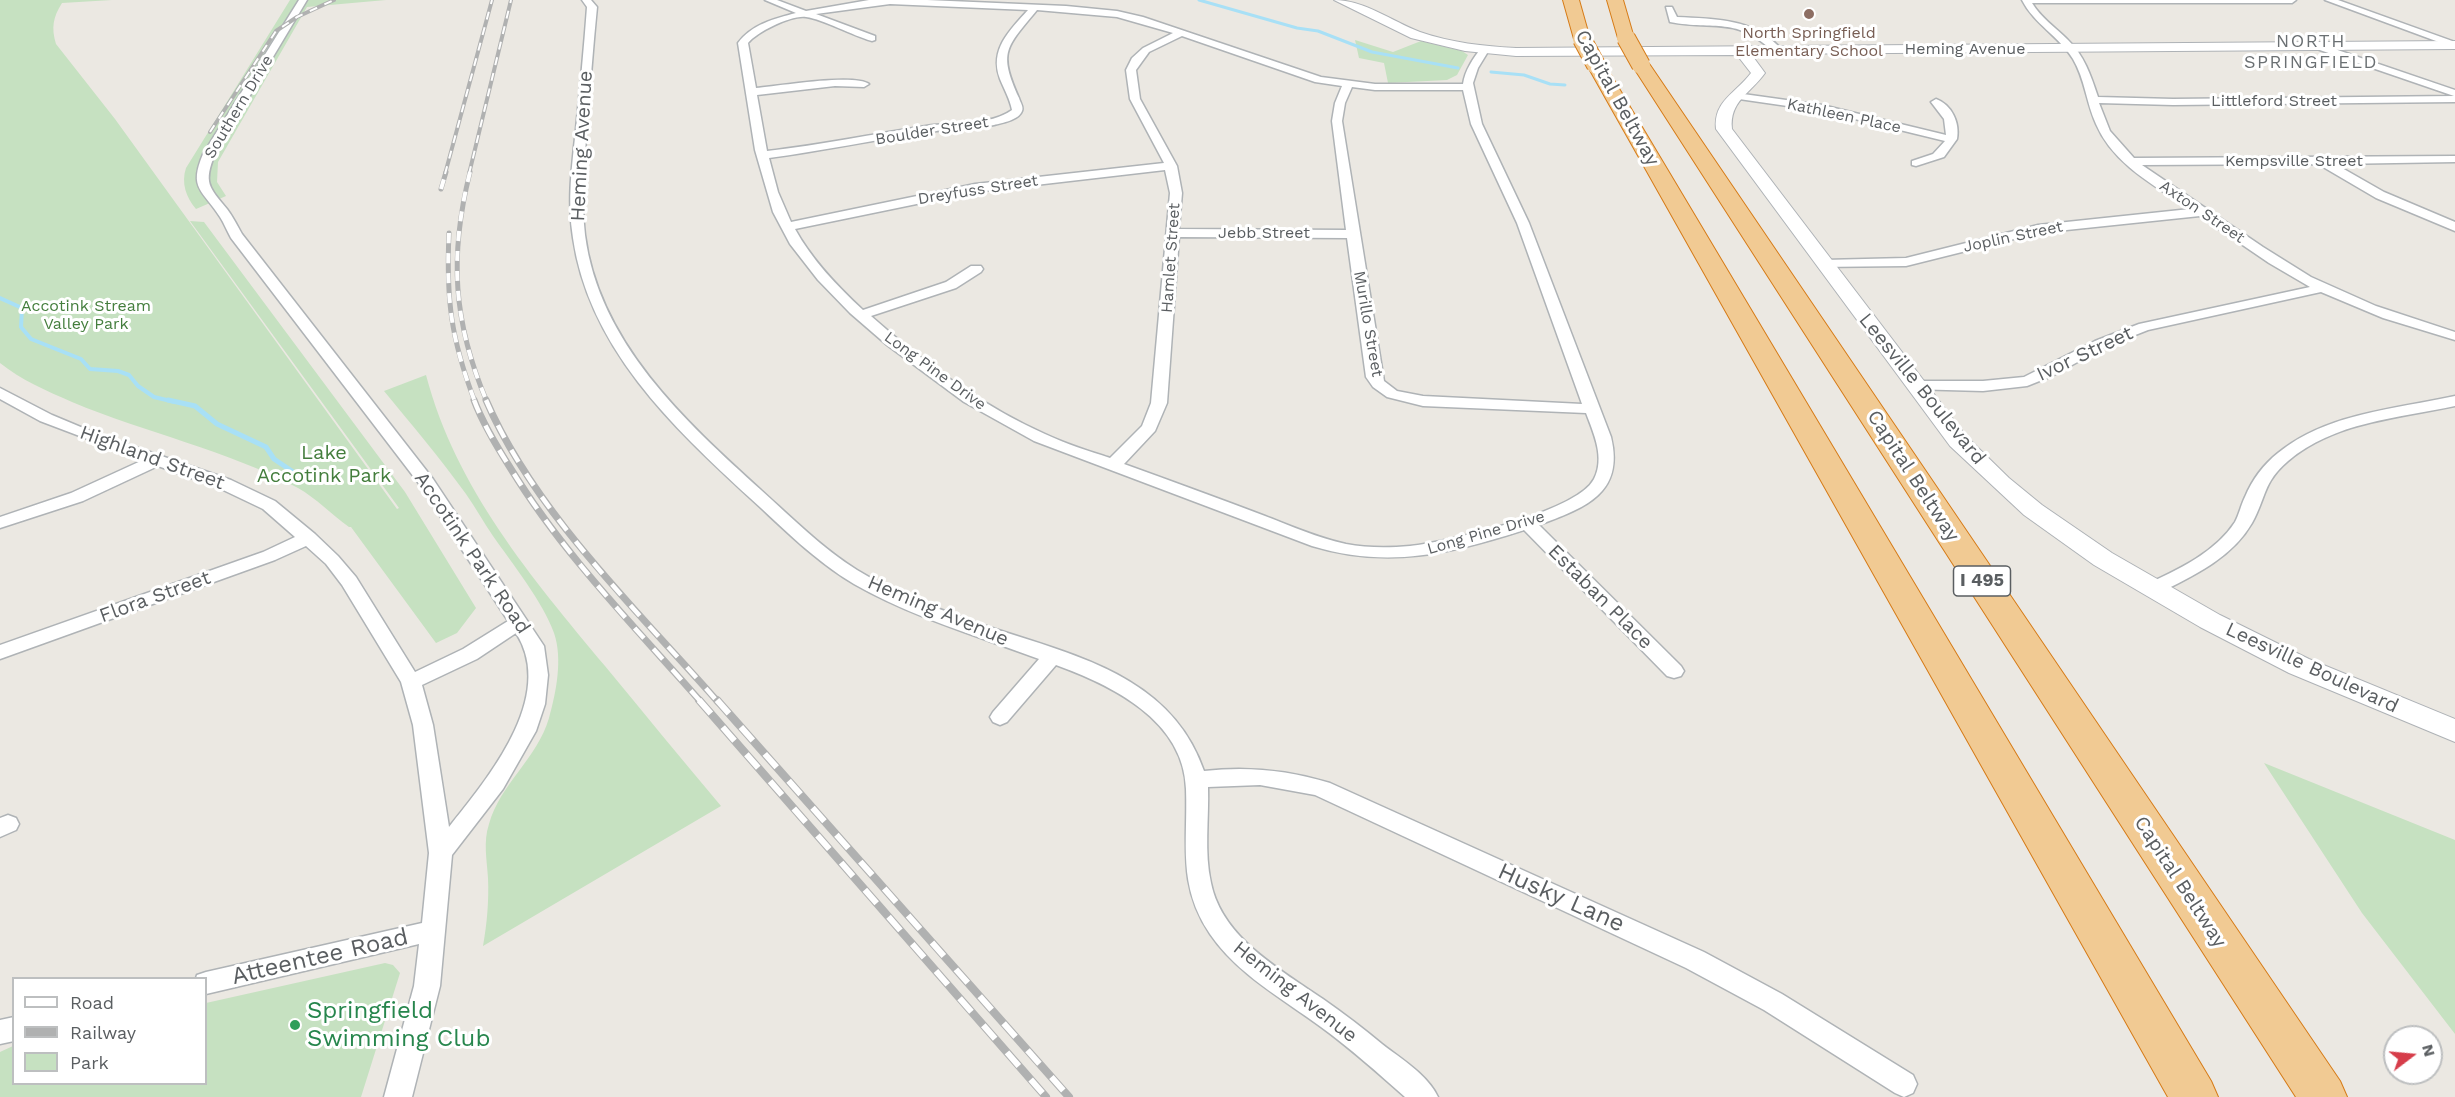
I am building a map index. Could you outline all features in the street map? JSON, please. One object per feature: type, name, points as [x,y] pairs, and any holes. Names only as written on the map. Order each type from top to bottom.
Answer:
[{"type":"highway","name":"Capital Beltway","points":[[1571,0],[1582,39],[1596,65],[2194,1097]]},
{"type":"highway","name":"Capital Beltway","points":[[1615,0],[1634,51],[2322,1097]]},
{"type":"street","name":"Southern Drive","points":[[224,214],[203,188],[201,183],[203,167],[303,0]]},
{"type":"street","name":"Heming Avenue","points":[[586,0],[592,7],[576,189],[580,255],[604,318],[635,369],[688,431],[832,561],[881,590],[917,607],[1111,679],[1151,705],[1181,741],[1196,780],[1196,871],[1202,896],[1220,930],[1251,962],[1333,1021],[1424,1097]]},
{"type":"street","points":[[769,0],[872,38]]},
{"type":"street","name":"Heming Avenue","points":[[1340,0],[1422,37],[1484,50],[1522,52],[2455,45]]},
{"type":"street","points":[[2026,0],[2292,0]]},
{"type":"street","name":"Axton Street","points":[[2026,0],[2038,20],[2070,48],[2078,59],[2106,134],[2132,162],[2288,269],[2322,288],[2379,312],[2455,336]]},
{"type":"street","points":[[2329,0],[2455,45]]},
{"type":"street","name":"Long Pine Drive","points":[[880,1],[1035,7],[1117,14],[1307,76],[1348,85],[1468,87],[1484,145],[1523,221],[1607,453],[1606,472],[1602,480],[1592,494],[1577,504],[1526,522],[1431,550],[1393,554],[1354,551],[1318,542],[1112,466],[1040,438],[1000,418],[906,353],[861,315],[816,268],[787,227],[772,191],[763,156],[743,43],[746,37],[762,27],[807,14],[843,5],[880,1]]},
{"type":"street","name":"Boulder Street","points":[[763,156],[849,144],[927,129],[992,122],[1009,117],[1017,111],[1017,107],[1002,67],[1001,55],[1006,43],[1035,7]]},
{"type":"street","points":[[1669,9],[1673,20],[1726,22],[1750,28],[1764,35],[1778,51]]},
{"type":"street","name":"Hamlet Street","points":[[1112,466],[1149,428],[1159,404],[1176,193],[1170,166],[1135,99],[1131,70],[1136,60],[1146,50],[1180,33]]},
{"type":"street","points":[[2317,46],[2455,93]]},
{"type":"street","points":[[1468,87],[1470,76],[1484,50]]},
{"type":"street","name":"Leesville Boulevard","points":[[1741,51],[1755,66],[1758,73],[1725,107],[1722,114],[1724,129],[1958,441],[2001,483],[2069,536],[2152,589],[2210,621],[2299,666],[2455,731]]},
{"type":"street","points":[[752,92],[827,84],[864,84]]},
{"type":"street","name":"Murillo Street","points":[[1348,85],[1340,103],[1337,121],[1374,377],[1385,390],[1406,399],[1423,402],[1592,410]]},
{"type":"street","name":"Kathleen Place","points":[[1736,96],[1822,108],[1950,139]]},
{"type":"street","name":"Littleford Street","points":[[2093,100],[2162,102],[2455,99]]},
{"type":"street","points":[[1916,163],[1931,159],[1943,152],[1950,139],[1953,127],[1950,116],[1936,102]]},
{"type":"street","name":"Kempsville Street","points":[[2132,162],[2455,159]]},
{"type":"street","points":[[2322,161],[2380,195],[2455,227]]},
{"type":"street","name":"Dreyfuss Street","points":[[787,227],[975,188],[1170,166]]},
{"type":"street","name":"Joplin Street","points":[[1824,264],[1906,261],[2012,234],[2048,228],[2127,218],[2203,212]]},
{"type":"street","name":"Accotink Park Road","points":[[224,214],[236,235],[427,483],[534,646],[538,680],[534,706],[524,734],[506,768],[441,853]]},
{"type":"street","name":"Jebb Street","points":[[1174,233],[1353,234]]},
{"type":"street","points":[[861,315],[944,288],[976,269]]},
{"type":"street","name":"Ivor Street","points":[[1915,386],[1973,386],[2026,381],[2047,373],[2100,344],[2144,327],[2322,288]]},
{"type":"street","name":"Highland Street","points":[[0,393],[57,423],[257,498],[278,511],[332,560],[349,581],[411,682],[423,725],[441,853],[427,986],[398,1097]]},
{"type":"street","points":[[2152,589],[2205,560],[2226,545],[2243,524],[2255,493],[2266,475],[2283,457],[2306,442],[2333,428],[2365,418],[2455,401]]},
{"type":"street","points":[[0,523],[77,497],[116,481],[156,460]]},
{"type":"street","name":"Estaban Place","points":[[1526,522],[1674,672]]},
{"type":"street","name":"Flora Street","points":[[0,652],[269,556],[309,538]]},
{"type":"street","points":[[411,682],[470,654],[518,623]]},
{"type":"street","points":[[1000,717],[1052,657]]},
{"type":"street","name":"Husky Lane","points":[[1196,780],[1244,775],[1276,777],[1322,789],[1695,960],[1773,1002],[1904,1084]]},
{"type":"street","name":"Atteentee Road","points":[[207,983],[434,930]]},
{"type":"green space","points":[[0,0],[112,0],[62,3],[54,23],[56,44],[115,119],[397,509],[399,508],[190,221],[204,222],[405,492],[476,608],[457,633],[436,643],[351,527],[298,488],[215,452],[72,402],[25,380],[0,363]]},
{"type":"green space","points":[[290,0],[386,0],[307,7],[218,162],[217,182],[226,196],[196,209],[185,190],[186,168]]},
{"type":"green space","points":[[1355,40],[1393,52],[1421,41],[1462,51],[1468,55],[1457,75],[1447,80],[1388,83],[1384,63],[1359,58]]},
{"type":"green space","points":[[426,375],[439,417],[456,456],[499,530],[550,599],[721,806],[483,946],[488,904],[487,831],[501,796],[536,746],[549,718],[556,687],[557,643],[542,609],[470,499],[384,391]]},
{"type":"green space","points":[[2264,763],[2455,840],[2455,1034],[2362,913]]},
{"type":"green space","name":"Springfield Swimming Club","points":[[385,963],[393,965],[400,973],[361,1097],[0,1097],[0,1052],[12,1046],[12,1085],[207,1085],[207,1003]]},
{"type":"waterway","points":[[1199,0],[1297,28],[1318,31],[1372,52],[1458,68]]},
{"type":"waterway","points":[[1491,72],[1524,75],[1550,84],[1565,85]]},
{"type":"waterway","points":[[0,298],[22,308],[21,327],[31,339],[81,359],[90,369],[118,371],[129,375],[138,386],[154,397],[175,402]]},
{"type":"waterway","points":[[168,400],[195,406],[217,424],[266,447],[274,459],[302,478]]},
{"type":"railway","points":[[210,132],[276,31],[297,17],[334,0]]},
{"type":"railway","points":[[445,174],[492,0]]},
{"type":"railway","points":[[469,174],[511,0]]},
{"type":"railway","points":[[441,189],[446,172]]},
{"type":"railway","points":[[470,172],[459,232],[458,288],[467,344],[487,402]]},
{"type":"railway","points":[[449,233],[448,279],[455,339],[475,402]]},
{"type":"railway","points":[[474,400],[501,452],[553,531],[701,702]]},
{"type":"railway","points":[[486,400],[506,441],[531,482],[559,521],[622,596],[718,702]]},
{"type":"railway","points":[[699,700],[1046,1097]]},
{"type":"railway","points":[[717,700],[1069,1097]]},
{"type":"place","name":"North Springfield Elementary School","points":[[1809,14]]},
{"type":"place","name":"Springfield Swimming Club","points":[[295,1025]]},
{"type":"district","name":"NORTH SPRINGFIELD","points":[[2311,52]]},
{"type":"park label","name":"Accotink Stream Valley Park","points":[[86,315]]},
{"type":"park label","name":"Lake Accotink Park","points":[[324,464]]}]
